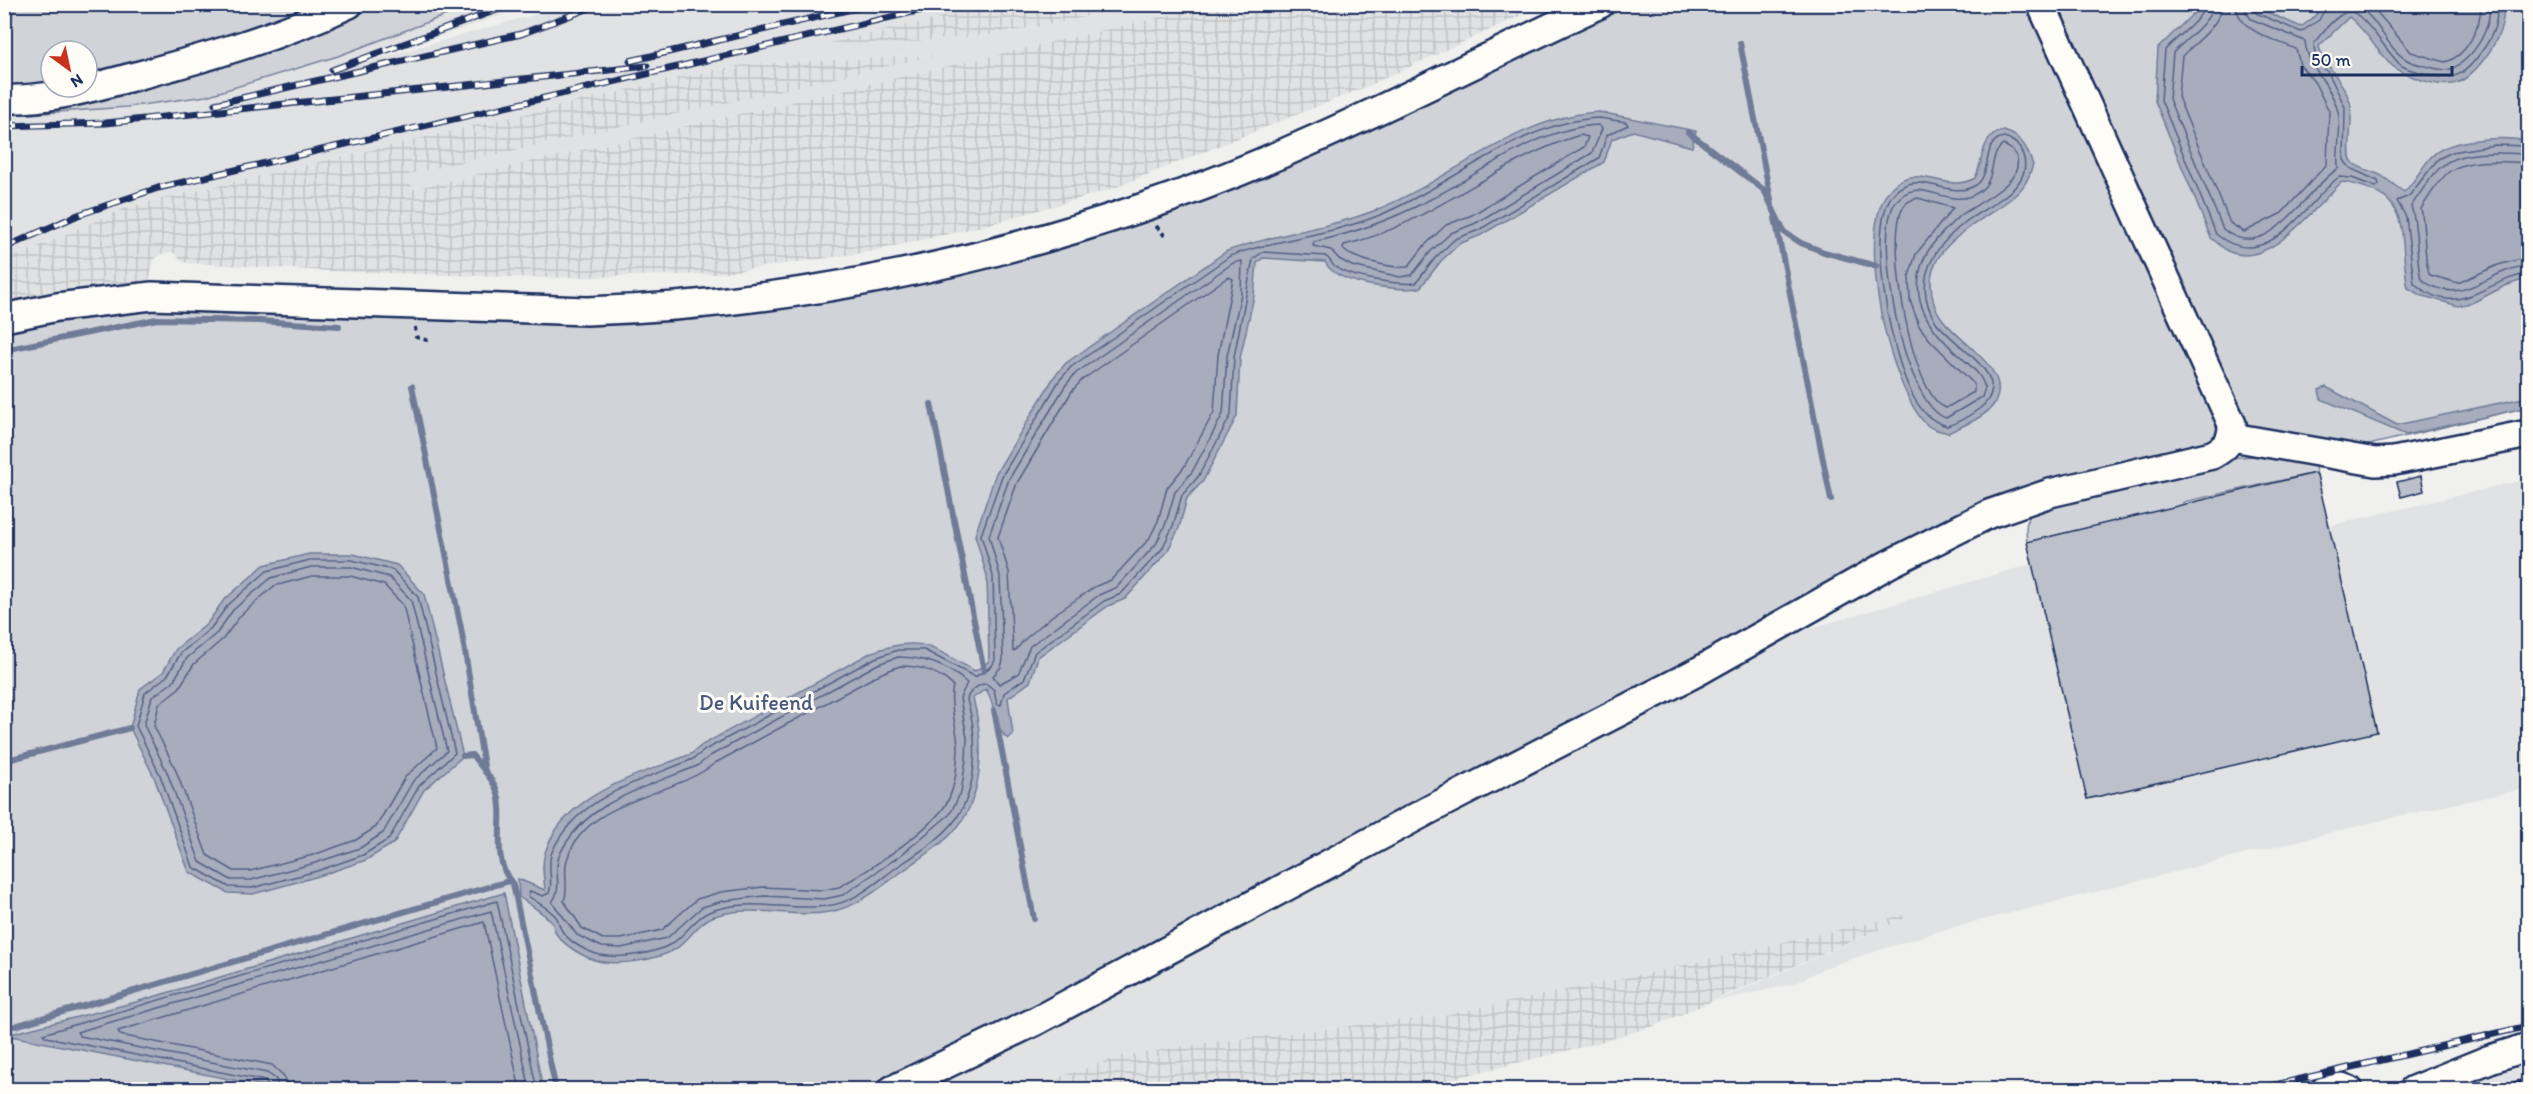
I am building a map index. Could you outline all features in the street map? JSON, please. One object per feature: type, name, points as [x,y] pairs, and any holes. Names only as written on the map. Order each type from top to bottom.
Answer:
[{"type":"street","points":[[4,99],[44,96],[94,87],[189,62],[274,35],[349,4]]},
{"type":"street","points":[[4,318],[57,307],[153,296],[587,311],[659,309],[736,302],[825,289],[924,268],[1072,230],[1145,207],[1309,142],[1600,4]]},
{"type":"street","points":[[892,1089],[1036,1021],[1429,810],[1697,672],[1889,564],[1989,513],[2050,493],[2212,455],[2226,448],[2232,437],[2232,424],[2041,4]]},
{"type":"street","points":[[2232,437],[2375,462],[2529,434]]},
{"type":"street","points":[[2413,1089],[2490,1059],[2529,1047]]},
{"type":"street","points":[[2325,1089],[2341,1087],[2349,1089]]},
{"type":"shaded area","points":[[629,4],[1006,5],[834,43],[903,43],[981,36],[1044,26],[1139,5],[1213,5],[412,189],[408,174],[933,55],[748,64],[708,71],[127,207],[5,261],[5,113],[30,114],[127,107],[206,96],[338,56],[473,5],[531,5],[359,64],[568,5],[610,5],[579,16]]},
{"type":"shaded area","points":[[1000,4],[1139,5],[1044,26],[981,36],[903,43],[830,43]]},
{"type":"shaded area","points":[[5,5],[14,5],[8,43],[5,44]]},
{"type":"shaded area","points":[[1213,5],[1544,5],[1361,89],[1109,190],[983,226],[869,252],[713,274],[538,278],[326,271],[190,263],[183,262],[173,252],[161,254],[154,259],[148,287],[5,311],[5,261],[127,207],[708,71],[748,64],[937,55],[409,174],[412,189]]},
{"type":"shaded area","points":[[2528,479],[2528,788],[2398,816],[1939,931],[1824,968],[1794,984],[1716,1001],[1904,919],[1903,916],[1657,971],[1444,1015],[1203,1043],[1122,1056],[1022,1089],[933,1090],[1808,629],[2032,564],[2329,526]]},
{"type":"shaded area","points":[[1904,915],[1904,919],[1654,1026],[1590,1045],[1411,1089],[1022,1089],[1122,1056],[1203,1043],[1444,1015],[1657,971]]},
{"type":"shaded area","points":[[2528,1066],[2528,1089],[2444,1090],[2494,1074]]},
{"type":"green space","points":[[14,5],[336,5],[99,78],[99,39],[39,39],[39,88],[5,92],[5,44],[8,43]]},
{"type":"green space","points":[[363,5],[473,5],[338,56],[206,96],[127,107],[30,114],[5,113],[4,101],[39,92],[39,99],[99,99],[99,77],[340,16]]},
{"type":"green space","name":"De Kuifeend","points":[[1631,5],[2528,5],[2528,407],[2352,449],[2257,430],[2239,418],[2220,431],[2210,443],[2017,491],[915,1072],[878,1089],[5,1089],[4,329],[87,315],[171,309],[568,324],[695,320],[792,306],[939,278],[1062,248],[1173,209],[1415,106]]},
{"type":"green space","points":[[2275,454],[2313,459],[2317,475],[2314,473],[2183,502],[2183,506],[2027,542],[2027,521],[2039,505],[2229,458]]},
{"type":"water","points":[[2202,5],[2251,5],[2301,27],[2315,16],[2323,5],[2503,5],[2501,29],[2491,50],[2473,72],[2456,83],[2440,84],[2420,80],[2402,72],[2388,62],[2349,17],[2319,46],[2349,98],[2351,107],[2350,158],[2352,162],[2382,176],[2404,192],[2429,159],[2441,149],[2479,140],[2528,141],[2528,278],[2505,286],[2474,302],[2458,306],[2420,295],[2408,288],[2402,234],[2393,206],[2382,196],[2366,187],[2342,182],[2292,232],[2261,252],[2245,255],[2230,252],[2211,238],[2155,101],[2158,48]]},
{"type":"water","points":[[1599,112],[1696,131],[1692,147],[1633,131],[1612,139],[1604,162],[1481,235],[1459,244],[1441,261],[1420,288],[1368,285],[1341,276],[1331,270],[1325,262],[1263,258],[1257,263],[1254,296],[1240,358],[1237,416],[1203,481],[1187,498],[1179,528],[1167,552],[1125,599],[1108,606],[1038,657],[1030,682],[1008,698],[1013,734],[1008,739],[999,728],[986,689],[973,698],[980,745],[975,792],[962,821],[942,843],[875,891],[839,910],[815,914],[757,911],[727,913],[707,920],[674,950],[657,957],[637,961],[607,962],[587,957],[565,943],[557,935],[549,919],[519,897],[518,879],[545,890],[544,858],[554,832],[568,815],[586,801],[627,779],[691,754],[702,745],[872,652],[904,644],[916,644],[937,650],[975,671],[989,661],[987,576],[975,535],[996,473],[1054,377],[1066,363],[1227,251],[1376,210],[1431,183],[1512,137],[1569,116]]},
{"type":"water","points":[[2004,131],[2016,136],[2029,153],[2033,165],[2026,182],[2014,196],[1950,243],[1940,255],[1931,282],[1935,305],[1939,313],[1948,326],[1981,357],[1997,379],[1998,391],[1990,409],[1973,421],[1948,433],[1929,427],[1913,406],[1900,379],[1889,345],[1880,308],[1875,272],[1875,237],[1880,208],[1891,188],[1901,180],[1921,177],[1953,183],[1975,178],[1987,143],[1996,133]]},
{"type":"water","points":[[2326,387],[2397,425],[2528,397],[2528,407],[2406,435],[2321,399],[2319,390]]},
{"type":"water","points":[[309,554],[353,554],[397,565],[424,594],[463,756],[424,790],[394,843],[366,860],[253,894],[228,893],[189,872],[154,777],[130,728],[140,689],[163,672],[176,649],[207,624],[223,601],[264,565]]},
{"type":"water","points":[[504,893],[543,1089],[279,1089],[6,1035],[136,1002]]},
{"type":"building","points":[[2315,473],[2377,732],[2087,799],[2027,542]]},
{"type":"building","points":[[2421,476],[2424,491],[2401,497],[2397,482]]},
{"type":"waterway","points":[[1740,43],[1771,200]]},
{"type":"waterway","points":[[1688,132],[1764,190],[1784,232],[1801,243],[1824,252],[1876,266]]},
{"type":"waterway","points":[[1775,218],[1831,500]]},
{"type":"waterway","points":[[4,350],[157,319],[259,321],[339,326]]},
{"type":"waterway","points":[[412,386],[461,628],[485,772]]},
{"type":"waterway","points":[[931,404],[984,671]]},
{"type":"waterway","points":[[994,710],[1034,919]]},
{"type":"waterway","points":[[4,761],[130,728]]},
{"type":"waterway","points":[[463,756],[472,755],[495,786],[500,809],[501,860],[512,883]]},
{"type":"waterway","points":[[15,1026],[509,881]]},
{"type":"waterway","points":[[513,884],[556,1090]]},
{"type":"railway","points":[[332,70],[513,4]]},
{"type":"railway","points":[[215,104],[521,34],[600,4]]},
{"type":"railway","points":[[630,61],[873,4]]},
{"type":"railway","points":[[4,248],[78,215],[158,188],[947,4]]},
{"type":"railway","points":[[4,126],[106,123],[647,66]]},
{"type":"railway","points":[[2254,1090],[2528,1026]]},
{"type":"railway","points":[[2494,1090],[2528,1081]]}]
